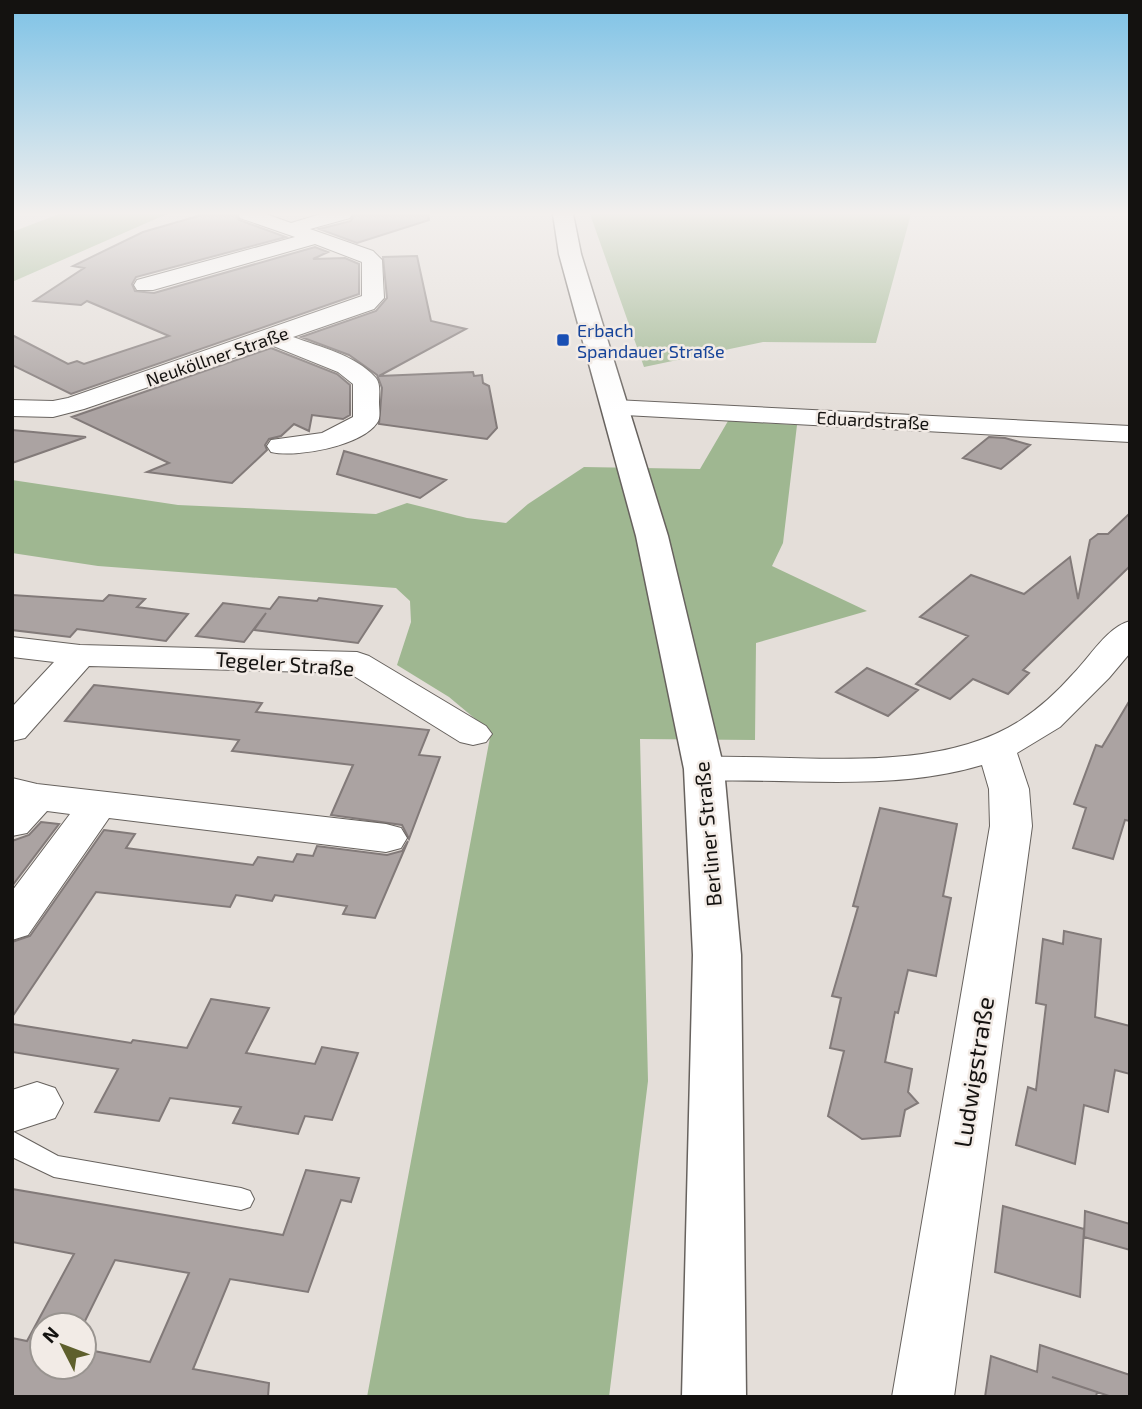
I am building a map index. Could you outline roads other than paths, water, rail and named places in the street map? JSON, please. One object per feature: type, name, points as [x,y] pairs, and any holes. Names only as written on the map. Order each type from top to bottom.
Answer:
[{"type":"street","points":[[145,285],[164,280]]},
{"type":"street","name":"Neuköllner Straße","points":[[12,408],[53,409],[75,404],[274,337],[366,304],[373,299],[373,280]]},
{"type":"street","name":"Berliner Straße","points":[[578,280],[652,536],[704,769],[717,955],[710,1379]]},
{"type":"street","points":[[274,337],[347,367],[366,382],[366,420],[354,431],[337,439],[281,446]]},
{"type":"street","name":"Eduardstraße","points":[[615,408],[1130,434]]},
{"type":"street","points":[[704,769],[938,763],[997,748],[1033,730],[1074,696],[1130,631]]},
{"type":"street","name":"Tegeler Straße","points":[[12,648],[80,655],[267,658],[356,663],[473,734]]},
{"type":"street","points":[[12,730],[80,655]]},
{"type":"street","name":"Ludwigstraße","points":[[923,1397],[1011,826],[1009,789],[997,748]]},
{"type":"street","points":[[21,804],[98,804],[387,838]]},
{"type":"street","points":[[12,924],[98,804]]},
{"type":"lane","points":[[21,1118],[20,1149],[54,1166],[241,1199]]},
{"type":"place","name":"Erbach Spandauer Straße","points":[[563,340]]}]
